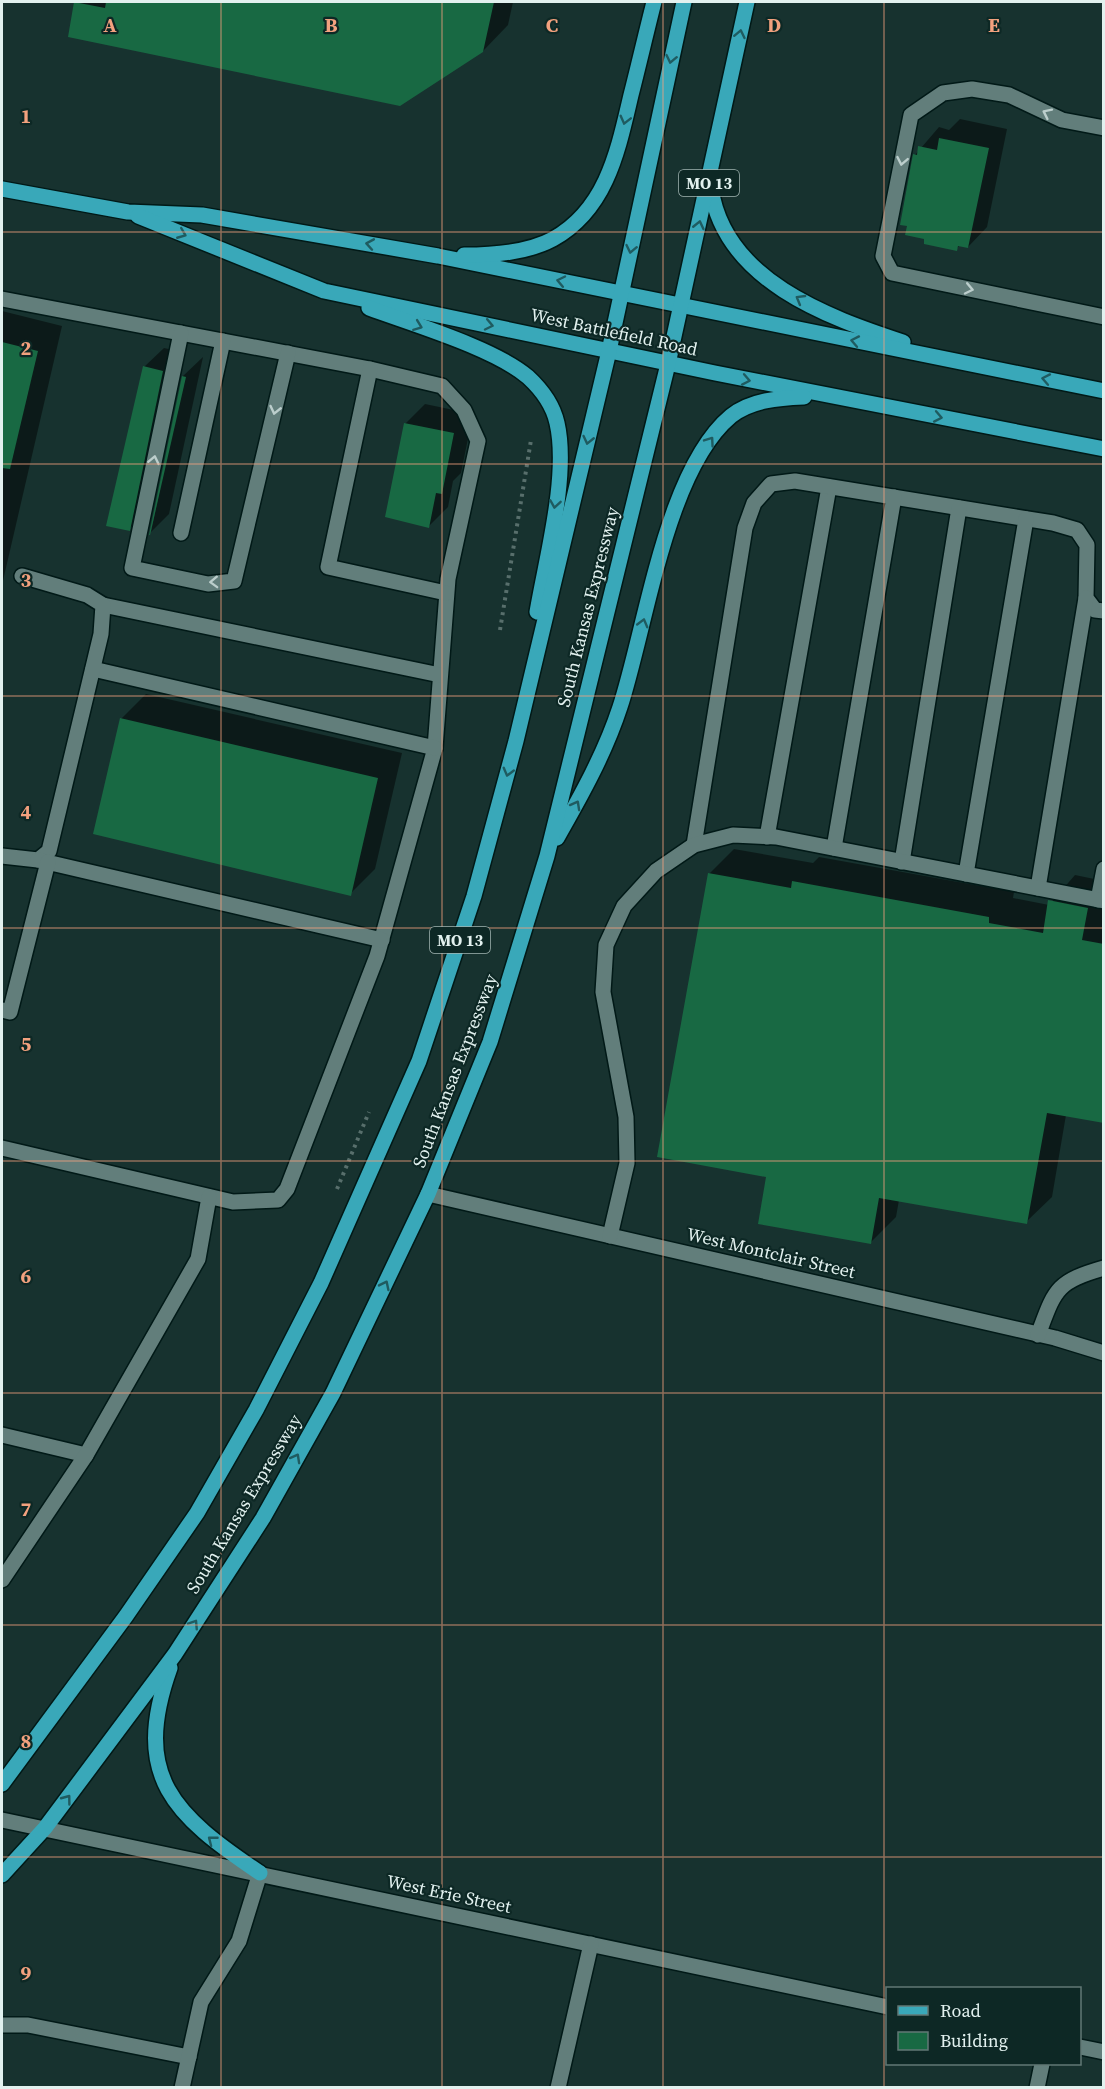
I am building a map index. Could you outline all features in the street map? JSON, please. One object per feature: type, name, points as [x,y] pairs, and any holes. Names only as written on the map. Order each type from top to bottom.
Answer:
[{"type":"main road","points":[[438,256],[487,255],[536,246],[553,239],[582,217],[600,192],[616,156],[654,2]]},
{"type":"main road","name":"South Kansas Expressway","points":[[2,1784],[126,1616],[197,1513],[256,1410],[321,1283],[419,1061],[474,896],[516,741],[609,351],[684,2]]},
{"type":"main road","name":"South Kansas Expressway","points":[[2,1875],[45,1828],[175,1654],[263,1518],[333,1394],[428,1194],[490,1042],[547,856],[668,364],[710,180],[747,2]]},
{"type":"main road","points":[[710,180],[717,214],[732,243],[760,273],[779,287],[831,316],[863,329],[993,369]]},
{"type":"main road","name":"West Battlefield Road","points":[[2,189],[128,212],[202,215],[438,256],[1104,391]]},
{"type":"main road","name":"West Battlefield Road","points":[[128,212],[324,291],[668,364],[1104,449]]},
{"type":"main road","points":[[324,291],[452,339],[507,364],[527,377],[550,405],[560,440],[558,489],[516,741]]},
{"type":"main road","points":[[547,856],[584,791],[620,706],[667,534],[680,498],[704,450],[732,416],[748,406],[777,399],[831,397]]},
{"type":"main road","points":[[175,1654],[162,1691],[155,1732],[158,1768],[165,1786],[176,1802],[202,1832],[260,1873]]},
{"type":"street","points":[[1104,128],[1062,120],[1009,95],[972,89],[943,93],[911,115],[883,256],[892,273],[1104,317]]},
{"type":"street","points":[[2,299],[370,369],[442,386],[464,411],[478,441],[446,592],[435,748],[382,940],[287,1189],[278,1200],[233,1202],[2,1148]]},
{"type":"street","points":[[181,333],[132,568],[208,584],[234,581],[288,353]]},
{"type":"street","points":[[181,533],[223,341]]},
{"type":"street","points":[[370,369],[328,567],[446,592]]},
{"type":"street","points":[[694,845],[746,528],[754,503],[771,484],[795,481],[1026,519],[1077,530],[1087,544],[1086,598],[1038,888]]},
{"type":"street","points":[[767,837],[829,487]]},
{"type":"street","points":[[834,848],[894,497]]},
{"type":"street","points":[[903,862],[959,508]]},
{"type":"street","points":[[966,874],[1026,519]]},
{"type":"street","points":[[22,576],[87,595],[103,605],[440,675]]},
{"type":"street","points":[[1086,598],[1095,610],[1104,611]]},
{"type":"street","points":[[2,1010],[10,1012],[43,861],[49,851],[101,634],[103,605]]},
{"type":"street","points":[[93,669],[435,748]]},
{"type":"street","points":[[610,1236],[627,1163],[626,1117],[603,992],[606,945],[624,906],[656,871],[694,845],[733,835],[767,837],[834,848],[1101,900],[1104,869]]},
{"type":"street","points":[[2,856],[43,861],[382,940]]},
{"type":"street","name":"West Montclair Street","points":[[428,1194],[1038,1335],[1104,1353]]},
{"type":"street","points":[[2,1580],[86,1455],[198,1259],[209,1197]]},
{"type":"street","points":[[1038,1335],[1053,1293],[1078,1275],[1104,1268]]},
{"type":"street","points":[[2,1435],[86,1455]]},
{"type":"street","name":"West Erie Street","points":[[2,1820],[886,2007]]},
{"type":"street","points":[[182,2088],[201,2002],[239,1941],[260,1873]]},
{"type":"street","points":[[558,2088],[591,1944]]},
{"type":"street","points":[[2,2025],[28,2025],[189,2057]]},
{"type":"street","points":[[1081,2047],[1104,2052]]},
{"type":"street","points":[[1037,2088],[1042,2065]]},
{"type":"path","points":[[500,630],[531,440]]},
{"type":"path","points":[[334,1196],[369,1112]]},
{"type":"building","points":[[74,2],[105,8],[106,2],[494,2],[483,52],[400,106],[68,37]]},
{"type":"building","points":[[939,138],[989,148],[968,248],[958,246],[957,251],[924,244],[924,239],[905,235],[907,226],[900,225],[913,154],[917,155],[918,146],[937,150]]},
{"type":"building","points":[[2,342],[38,351],[10,469],[2,468]]},
{"type":"building","points":[[143,366],[163,371],[130,531],[106,526]]},
{"type":"building","points":[[182,376],[186,377],[149,535]]},
{"type":"building","points":[[404,423],[454,433],[442,494],[436,493],[429,528],[385,517]]},
{"type":"building","points":[[120,718],[378,778],[351,896],[93,834]]},
{"type":"building","points":[[708,873],[791,888],[792,881],[989,917],[989,923],[1043,933],[1048,900],[1088,908],[1082,940],[1104,944],[1104,1123],[1047,1113],[1027,1224],[879,1198],[871,1244],[758,1224],[766,1177],[657,1157]]}]
